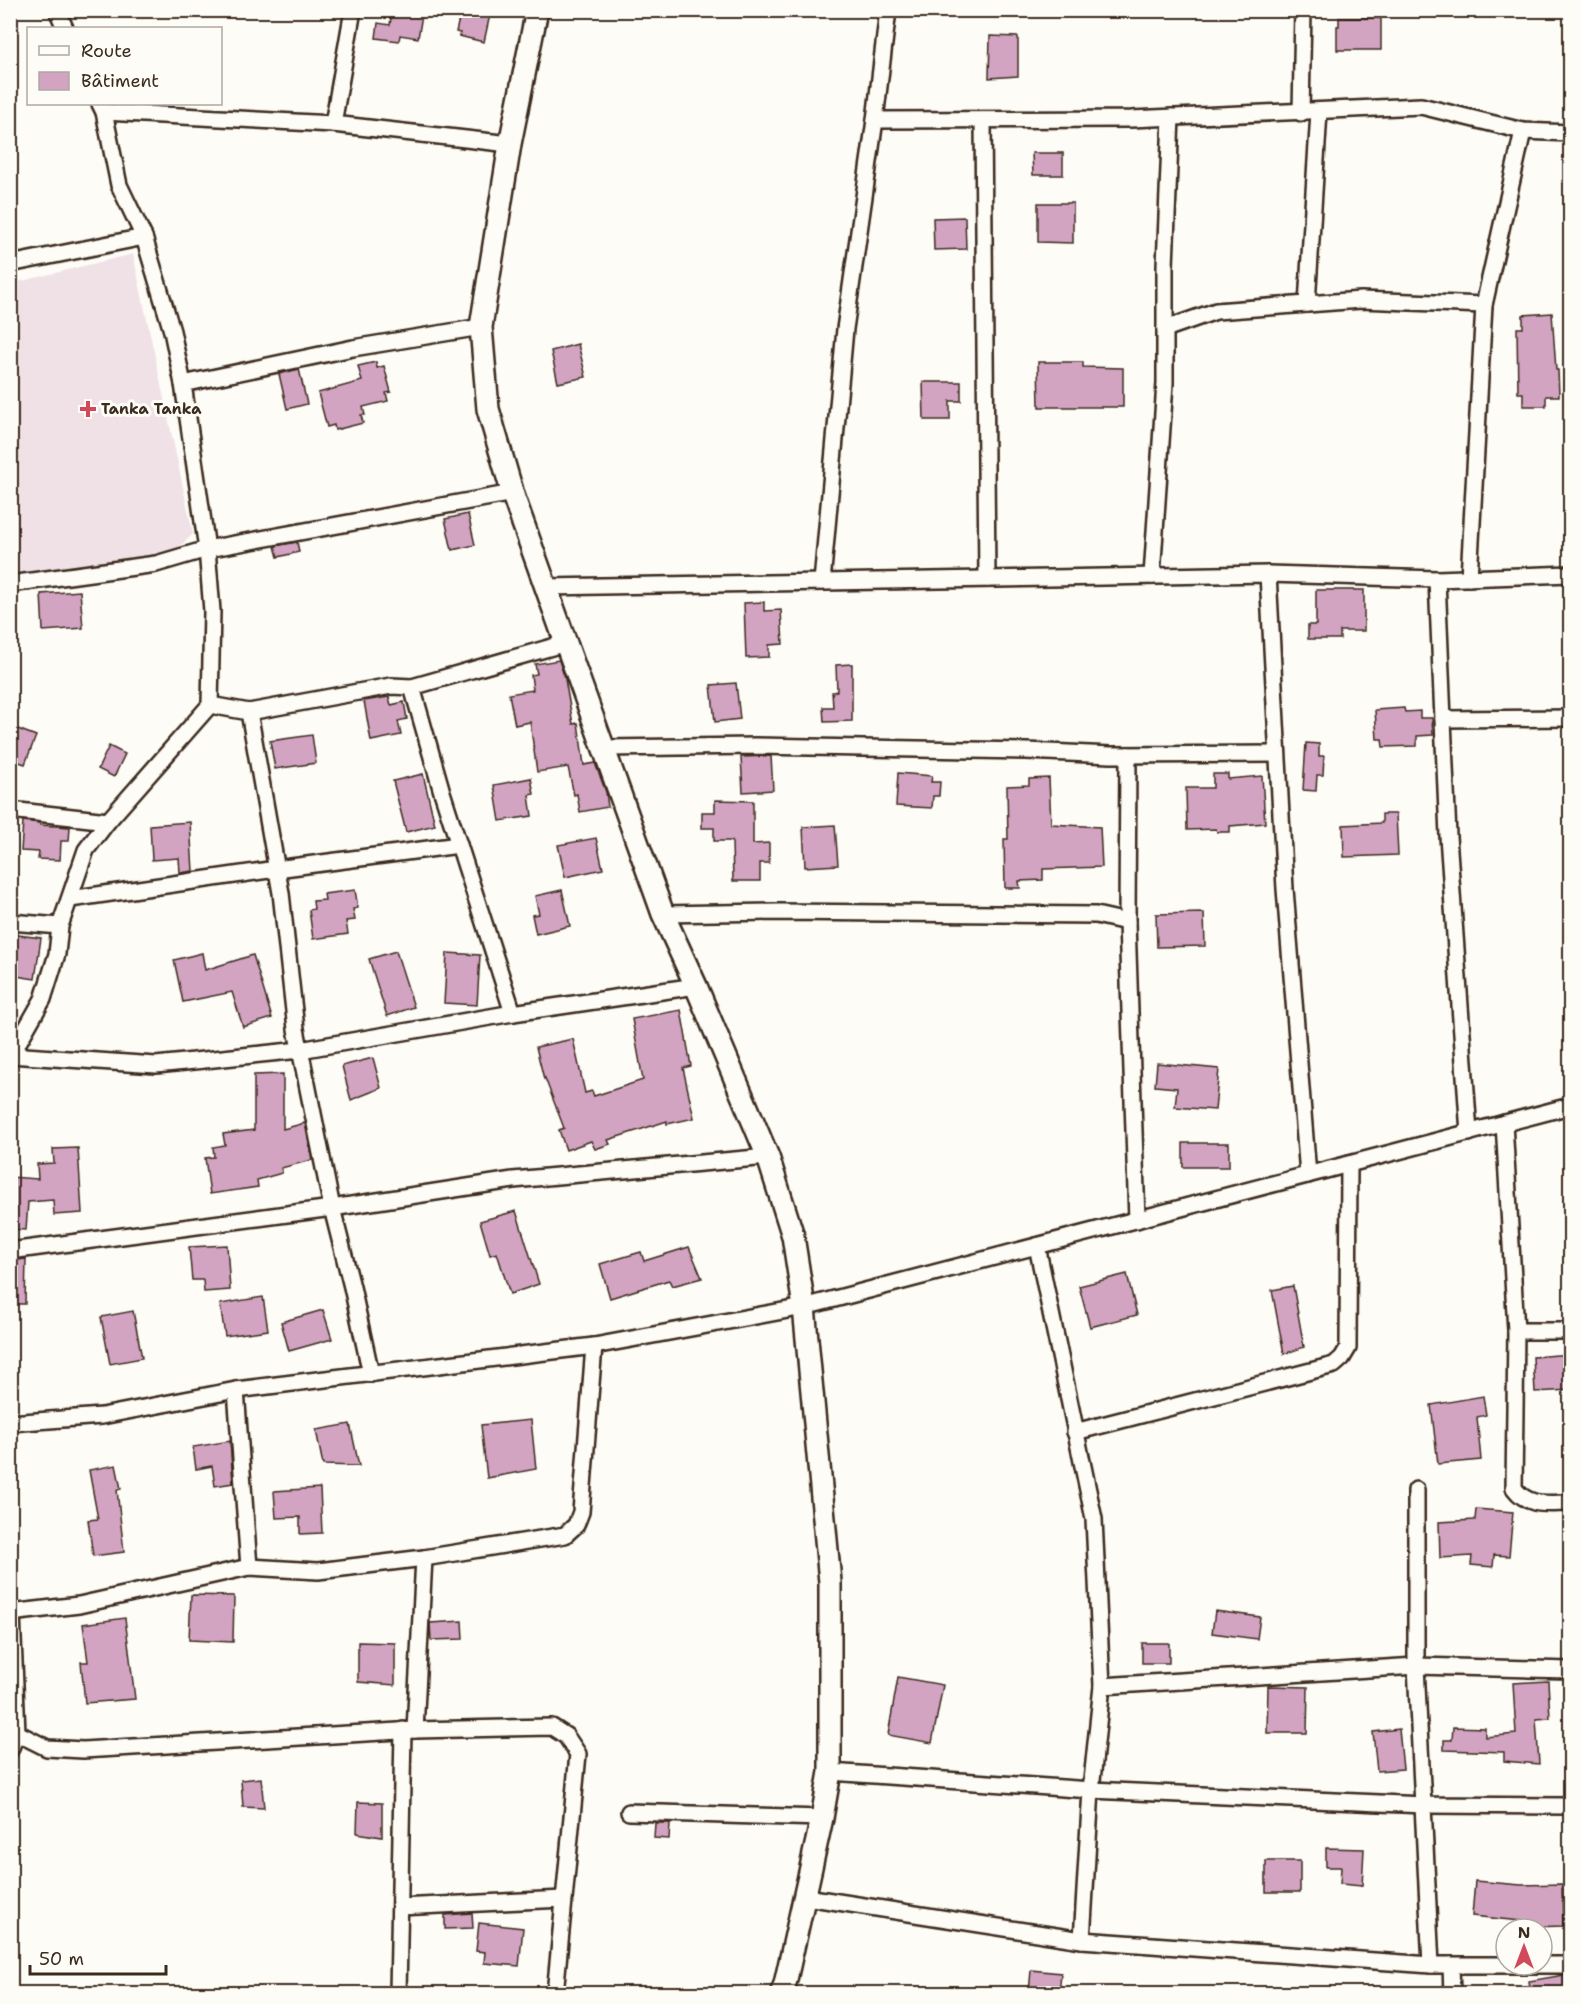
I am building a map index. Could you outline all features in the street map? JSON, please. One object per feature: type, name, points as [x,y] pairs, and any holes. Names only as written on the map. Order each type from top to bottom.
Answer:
[{"type":"street","points":[[57,10],[66,27]]},
{"type":"street","points":[[333,124],[353,10]]},
{"type":"street","points":[[537,10],[510,144],[481,327],[488,409],[513,493],[663,914],[768,1157],[793,1236],[804,1307],[830,1582],[830,1772],[806,1897],[781,1994]]},
{"type":"street","points":[[822,582],[845,329],[875,120],[888,10]]},
{"type":"street","points":[[1301,113],[1303,10]]},
{"type":"street","points":[[875,120],[1171,117],[1421,106],[1523,131],[1570,133]]},
{"type":"street","points":[[510,144],[333,124],[102,108],[119,185],[144,237],[172,331],[183,384],[207,549],[212,611],[210,705],[108,821],[86,850],[60,926],[57,954],[43,999],[11,1055],[156,1065],[300,1050],[513,1013],[696,986]]},
{"type":"street","points":[[1307,304],[1319,112]]},
{"type":"street","points":[[1152,576],[1165,383],[1171,117]]},
{"type":"street","points":[[983,120],[987,579]]},
{"type":"street","points":[[1469,578],[1484,305],[1523,131]]},
{"type":"street","points":[[10,264],[144,237]]},
{"type":"street","points":[[1165,329],[1216,311],[1307,304],[1361,300],[1484,305]]},
{"type":"street","points":[[183,384],[353,348],[481,327]]},
{"type":"street","points":[[10,584],[156,564],[207,549],[513,493]]},
{"type":"street","points":[[546,587],[1268,574],[1437,579],[1570,574]]},
{"type":"street","points":[[1268,574],[1285,889],[1308,1175]]},
{"type":"street","points":[[1437,579],[1448,836],[1469,1132]]},
{"type":"street","points":[[210,705],[249,712],[391,686],[412,687],[566,643]]},
{"type":"street","points":[[412,687],[442,792],[513,1013]]},
{"type":"street","points":[[249,712],[281,893],[296,1029],[332,1208],[371,1374]]},
{"type":"street","points":[[1443,719],[1570,718]]},
{"type":"street","points":[[604,748],[756,746],[1128,755],[1277,754]]},
{"type":"street","points":[[1128,755],[1127,922],[1137,1220]]},
{"type":"street","points":[[10,810],[108,821]]},
{"type":"street","points":[[70,899],[459,845]]},
{"type":"street","points":[[663,914],[778,912],[1096,915],[1127,922]]},
{"type":"street","points":[[10,922],[60,926]]},
{"type":"street","points":[[10,1423],[102,1416],[236,1390],[594,1346],[804,1307],[1570,1106]]},
{"type":"street","points":[[1504,1123],[1516,1331],[1514,1488],[1520,1497],[1534,1503],[1570,1503]]},
{"type":"street","points":[[10,1251],[332,1208],[513,1179],[768,1157]]},
{"type":"street","points":[[1075,1432],[1334,1365],[1342,1358],[1348,1347],[1348,1164]]},
{"type":"street","points":[[1037,1246],[1094,1520],[1102,1686],[1091,1790],[1082,1940]]},
{"type":"street","points":[[1516,1331],[1570,1331]]},
{"type":"street","points":[[10,1750],[17,1734],[11,1614],[79,1605],[249,1567],[318,1571],[424,1558],[565,1535],[576,1525],[581,1512],[594,1346]]},
{"type":"street","points":[[236,1390],[249,1567]]},
{"type":"street","points":[[1416,1490],[1416,1666],[1431,1965]]},
{"type":"street","points":[[398,1994],[409,1730],[424,1558]]},
{"type":"street","points":[[1102,1686],[1416,1666],[1570,1670]]},
{"type":"street","points":[[17,1734],[47,1748],[83,1750],[409,1730],[552,1727],[566,1736],[578,1754],[555,1994]]},
{"type":"street","points":[[830,1772],[1091,1790],[1424,1804],[1570,1806]]},
{"type":"street","points":[[629,1812],[822,1818]]},
{"type":"street","points":[[806,1897],[1082,1940],[1431,1965],[1570,1965]]},
{"type":"street","points":[[400,1907],[564,1899]]},
{"type":"street","points":[[1451,1965],[1452,1994]]},
{"type":"shaded area","name":"Tanka Tanka","points":[[133,254],[193,534],[170,556],[11,576],[10,284]]},
{"type":"building","points":[[392,10],[423,10],[418,38],[400,35],[399,41],[376,38],[378,23],[390,25]]},
{"type":"building","points":[[461,10],[491,10],[484,42],[459,36],[460,33],[456,32]]},
{"type":"building","points":[[1339,18],[1381,18],[1381,50],[1337,50]]},
{"type":"building","points":[[990,36],[1018,37],[1018,76],[989,78]]},
{"type":"building","points":[[1032,153],[1063,153],[1063,175],[1033,175]]},
{"type":"building","points":[[1038,203],[1073,203],[1073,243],[1038,242]]},
{"type":"building","points":[[965,217],[966,249],[934,250],[933,218]]},
{"type":"building","points":[[1552,313],[1559,396],[1546,396],[1546,406],[1523,406],[1523,393],[1518,393],[1517,328],[1523,328],[1523,315]]},
{"type":"building","points":[[578,344],[586,377],[558,383],[551,351]]},
{"type":"building","points":[[376,362],[377,368],[384,366],[391,392],[386,393],[388,401],[363,407],[365,415],[361,415],[363,423],[335,430],[334,425],[327,427],[318,393],[362,381],[358,366]]},
{"type":"building","points":[[1038,362],[1083,362],[1083,367],[1123,368],[1123,407],[1039,407]]},
{"type":"building","points":[[299,369],[307,404],[287,409],[279,374]]},
{"type":"building","points":[[923,382],[961,382],[961,401],[950,401],[950,420],[924,420]]},
{"type":"building","points":[[468,514],[475,545],[452,550],[445,519]]},
{"type":"building","points":[[297,542],[299,552],[278,557],[275,546]]},
{"type":"building","points":[[1316,590],[1364,590],[1364,631],[1340,631],[1340,639],[1308,639],[1308,625],[1316,625]]},
{"type":"building","points":[[80,591],[83,628],[43,631],[41,594]]},
{"type":"building","points":[[764,602],[764,611],[781,610],[783,644],[769,645],[769,657],[746,658],[744,603]]},
{"type":"building","points":[[559,660],[565,679],[573,724],[578,723],[584,765],[595,763],[606,792],[608,807],[580,812],[568,767],[537,772],[530,722],[515,725],[509,694],[533,690],[531,675],[537,674],[535,664]]},
{"type":"building","points":[[852,664],[852,721],[824,722],[823,707],[833,707],[832,692],[837,691],[836,665]]},
{"type":"building","points":[[736,683],[740,719],[715,722],[711,685]]},
{"type":"building","points":[[389,697],[391,705],[404,702],[407,719],[398,721],[401,735],[371,741],[364,701]]},
{"type":"building","points":[[1404,708],[1405,712],[1420,711],[1420,718],[1432,718],[1433,735],[1417,736],[1417,746],[1383,747],[1382,739],[1377,739],[1375,710]]},
{"type":"building","points":[[10,726],[36,736],[25,764],[10,759]]},
{"type":"building","points":[[312,735],[316,763],[275,769],[270,741]]},
{"type":"building","points":[[1306,743],[1319,744],[1319,756],[1324,756],[1323,775],[1317,775],[1316,791],[1303,790]]},
{"type":"building","points":[[109,746],[125,754],[114,777],[98,769]]},
{"type":"building","points":[[771,756],[773,790],[743,792],[741,757]]},
{"type":"building","points":[[898,773],[932,776],[931,782],[940,782],[939,796],[933,796],[932,808],[896,806]]},
{"type":"building","points":[[423,774],[435,825],[406,832],[393,781]]},
{"type":"building","points":[[1213,774],[1228,774],[1228,779],[1262,776],[1265,823],[1230,826],[1230,832],[1217,832],[1216,829],[1187,830],[1186,788],[1213,788]]},
{"type":"building","points":[[531,778],[534,794],[529,795],[532,816],[500,821],[494,785]]},
{"type":"building","points":[[1049,778],[1051,824],[1100,827],[1102,867],[1043,869],[1043,880],[1019,881],[1020,888],[1005,888],[1004,839],[1008,839],[1007,786],[1029,785],[1029,779]]},
{"type":"building","points":[[715,800],[753,801],[753,844],[769,843],[769,863],[760,863],[760,881],[733,881],[732,841],[714,841],[714,828],[702,828],[702,812],[715,812]]},
{"type":"building","points":[[1382,814],[1396,814],[1398,855],[1344,857],[1343,825],[1382,823]]},
{"type":"building","points":[[23,821],[40,823],[40,825],[70,827],[69,841],[61,841],[60,860],[38,859],[39,852],[21,851]]},
{"type":"building","points":[[190,822],[193,871],[180,873],[179,858],[152,860],[150,825]]},
{"type":"building","points":[[835,825],[838,865],[805,867],[803,827]]},
{"type":"building","points":[[596,838],[603,869],[565,877],[558,845]]},
{"type":"building","points":[[355,890],[358,908],[353,909],[355,920],[346,921],[348,934],[313,939],[309,910],[314,909],[313,901],[325,900],[324,894]]},
{"type":"building","points":[[562,890],[570,926],[536,934],[532,915],[539,914],[535,896]]},
{"type":"building","points":[[1204,913],[1205,946],[1157,947],[1156,914]]},
{"type":"building","points":[[10,934],[41,938],[35,979],[10,975]]},
{"type":"building","points":[[396,951],[414,1007],[387,1016],[369,959]]},
{"type":"building","points":[[202,953],[205,970],[253,955],[272,1018],[243,1027],[232,992],[183,1002],[174,960]]},
{"type":"building","points":[[447,953],[480,955],[477,1005],[444,1003]]},
{"type":"building","points":[[681,1010],[691,1066],[683,1068],[694,1118],[667,1124],[667,1121],[608,1140],[610,1144],[595,1149],[591,1141],[566,1150],[559,1130],[564,1128],[544,1079],[536,1047],[573,1039],[585,1093],[592,1091],[594,1096],[643,1080],[632,1019]]},
{"type":"building","points":[[373,1058],[381,1088],[351,1100],[342,1066]]},
{"type":"building","points":[[1157,1063],[1219,1069],[1215,1110],[1175,1107],[1177,1088],[1155,1086]]},
{"type":"building","points":[[283,1074],[283,1129],[305,1123],[312,1160],[281,1168],[282,1173],[257,1180],[258,1187],[210,1194],[205,1158],[214,1157],[213,1147],[225,1145],[223,1134],[254,1130],[254,1075]]},
{"type":"building","points":[[1183,1143],[1229,1143],[1229,1167],[1183,1167]]},
{"type":"building","points":[[78,1148],[82,1213],[54,1215],[53,1200],[28,1202],[26,1230],[10,1229],[10,1177],[38,1179],[37,1164],[54,1163],[53,1149]]},
{"type":"building","points":[[516,1211],[539,1284],[510,1294],[497,1253],[490,1255],[480,1221]]},
{"type":"building","points":[[227,1245],[230,1290],[204,1292],[203,1280],[192,1280],[189,1247]]},
{"type":"building","points":[[689,1247],[702,1278],[672,1286],[669,1280],[610,1298],[600,1264],[641,1252],[644,1261]]},
{"type":"building","points":[[26,1259],[25,1304],[10,1304],[10,1261]]},
{"type":"building","points":[[1127,1274],[1137,1315],[1090,1327],[1079,1286]]},
{"type":"building","points":[[1293,1286],[1304,1347],[1284,1354],[1272,1290]]},
{"type":"building","points":[[263,1297],[268,1330],[225,1336],[220,1304]]},
{"type":"building","points":[[323,1310],[332,1339],[289,1351],[281,1322]]},
{"type":"building","points":[[133,1311],[142,1358],[110,1364],[101,1317]]},
{"type":"building","points":[[1570,1354],[1570,1390],[1535,1392],[1533,1357]]},
{"type":"building","points":[[1483,1396],[1486,1415],[1477,1417],[1481,1460],[1438,1464],[1431,1405]]},
{"type":"building","points":[[531,1420],[536,1469],[487,1478],[481,1425]]},
{"type":"building","points":[[350,1424],[359,1466],[323,1465],[316,1430]]},
{"type":"building","points":[[230,1441],[233,1483],[215,1486],[212,1466],[196,1469],[193,1447]]},
{"type":"building","points":[[116,1465],[121,1489],[117,1490],[124,1552],[93,1556],[88,1520],[98,1519],[89,1470]]},
{"type":"building","points":[[320,1488],[322,1533],[300,1534],[300,1517],[276,1518],[274,1491]]},
{"type":"building","points":[[1476,1509],[1513,1512],[1509,1556],[1494,1555],[1493,1567],[1471,1565],[1472,1556],[1440,1558],[1439,1522],[1475,1520]]},
{"type":"building","points":[[191,1595],[234,1596],[233,1642],[189,1640]]},
{"type":"building","points":[[1215,1611],[1260,1617],[1257,1639],[1212,1633]]},
{"type":"building","points":[[125,1618],[135,1699],[85,1703],[81,1662],[88,1662],[83,1624]]},
{"type":"building","points":[[462,1621],[463,1639],[431,1640],[430,1623]]},
{"type":"building","points":[[358,1642],[395,1643],[395,1685],[358,1682]]},
{"type":"building","points":[[1142,1643],[1169,1643],[1169,1663],[1142,1663]]},
{"type":"building","points":[[898,1677],[943,1685],[932,1743],[888,1735]]},
{"type":"building","points":[[1548,1681],[1550,1718],[1536,1719],[1539,1764],[1504,1761],[1504,1752],[1444,1750],[1444,1740],[1452,1740],[1453,1727],[1485,1728],[1485,1737],[1516,1734],[1513,1683]]},
{"type":"building","points":[[1268,1686],[1308,1687],[1307,1733],[1267,1733]]},
{"type":"building","points":[[1399,1729],[1403,1769],[1377,1771],[1373,1732]]},
{"type":"building","points":[[261,1778],[264,1808],[243,1807],[241,1780]]},
{"type":"building","points":[[358,1802],[382,1803],[382,1837],[357,1833]]},
{"type":"building","points":[[655,1823],[670,1823],[669,1839],[654,1838]]},
{"type":"building","points":[[1326,1848],[1364,1849],[1362,1886],[1340,1884],[1341,1867],[1326,1867]]},
{"type":"building","points":[[1266,1861],[1300,1861],[1300,1892],[1266,1892]]},
{"type":"building","points":[[1475,1881],[1521,1885],[1562,1884],[1563,1926],[1554,1926],[1554,1917],[1494,1918],[1472,1916]]},
{"type":"building","points":[[472,1913],[473,1928],[445,1929],[445,1915]]},
{"type":"building","points":[[479,1923],[523,1928],[519,1966],[484,1963],[485,1952],[476,1951]]},
{"type":"building","points":[[1031,1970],[1061,1973],[1059,1994],[1029,1993]]},
{"type":"building","points":[[1570,1975],[1570,1994],[1531,1994],[1529,1981]]},
{"type":"place","name":"Tanka Tanka","points":[[88,409]]}]
